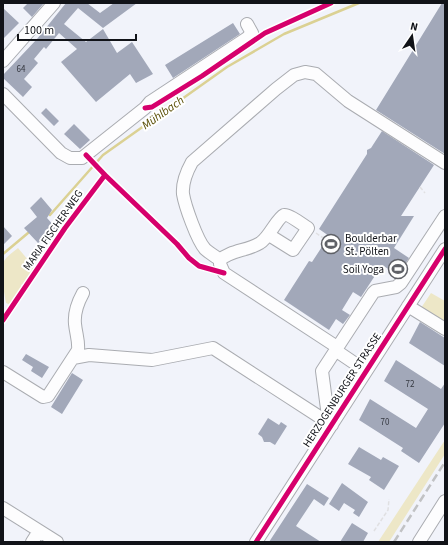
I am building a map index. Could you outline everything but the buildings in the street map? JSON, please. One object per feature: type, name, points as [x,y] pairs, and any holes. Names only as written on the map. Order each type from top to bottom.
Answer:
[{"type":"street","points":[[4,56],[54,3]]},
{"type":"street","points":[[3,94],[61,153],[75,159],[86,155],[145,108],[150,102],[247,38],[252,33],[247,24]]},
{"type":"street","points":[[366,371],[338,352],[334,345],[224,273],[220,260],[205,249],[199,239],[188,212],[183,193],[185,175],[192,162],[276,89],[294,75],[305,72],[316,74],[348,101],[445,163]]},
{"type":"street","points":[[330,424],[322,371],[375,290],[396,287],[401,283],[445,216]]},
{"type":"street","points":[[220,260],[226,255],[260,244],[269,235]]},
{"type":"street","name":"HERZOGENBURGER STRASSE","points":[[256,542],[330,424],[445,249]]},
{"type":"street","points":[[3,372],[43,397],[48,396],[78,350],[79,343],[75,323],[78,303],[83,293]]},
{"type":"street","points":[[408,306],[445,329]]},
{"type":"street","points":[[73,358],[89,355],[152,360],[213,348],[330,424]]},
{"type":"street","points":[[419,542],[444,505]]},
{"type":"street","points":[[3,508],[57,542]]},
{"type":"street","points":[[32,542],[39,531]]},
{"type":"path","points":[[420,187],[425,193]]},
{"type":"path","points":[[374,531],[388,510],[389,499]]},
{"type":"shaded area","points":[[18,248],[34,267],[25,283],[21,285],[21,289],[11,305],[6,303],[2,270],[4,261]]},
{"type":"shaded area","points":[[431,293],[445,301],[445,323],[421,308]]},
{"type":"shaded area","points":[[445,440],[445,454],[389,542],[378,542]]},
{"type":"waterway","name":"Mühlbach","points":[[50,215],[103,155],[227,67],[284,34],[359,3]]},
{"type":"waterway","name":"Mühlbach","points":[[3,254],[28,233]]},
{"type":"railway","points":[[394,542],[445,462]]},
{"type":"cycle path","points":[[145,108],[152,107],[202,76],[265,33],[331,3]]},
{"type":"cycle path","name":"MARIA FISCHER-WEG","points":[[3,320],[65,228],[105,175],[86,155]]},
{"type":"cycle path","points":[[105,175],[177,244],[189,258],[199,266],[224,273]]},
{"type":"cycle path","points":[[256,542],[445,249]]},
{"type":"place","name":"Boulderbar St. Pölten","points":[[331,244]]},
{"type":"place","name":"Soil Yoga","points":[[398,269]]}]
